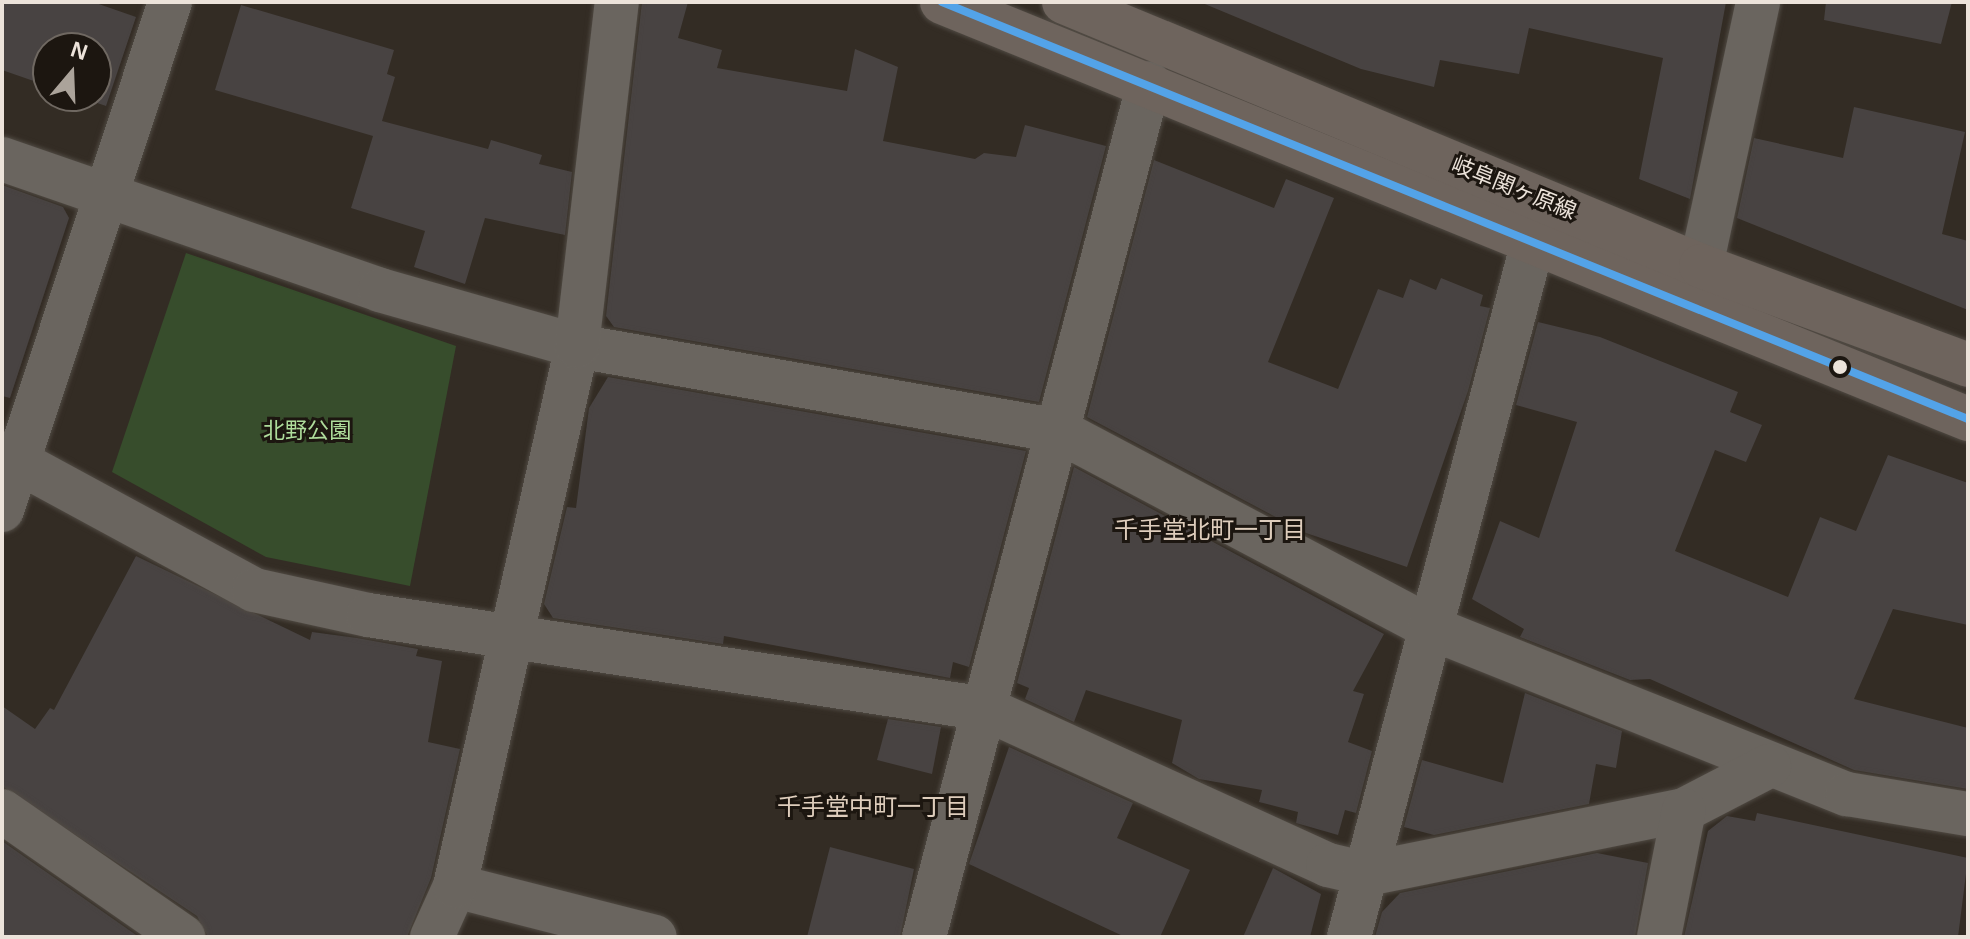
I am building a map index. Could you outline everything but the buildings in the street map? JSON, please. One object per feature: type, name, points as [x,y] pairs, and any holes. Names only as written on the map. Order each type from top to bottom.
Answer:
[{"type":"main road","name":"岐阜関ヶ原線","points":[[942,2],[1149,83],[1968,419]]},
{"type":"main road","name":"岐阜関ヶ原線","points":[[1064,2],[1701,266],[1968,365]]},
{"type":"street","points":[[432,937],[455,886],[515,635],[577,346],[617,2]]},
{"type":"street","points":[[1701,266],[1758,2]]},
{"type":"street","points":[[2,510],[10,458],[102,197],[159,5]]},
{"type":"street","points":[[924,937],[1149,83]]},
{"type":"street","points":[[2,159],[102,197],[380,290],[577,346],[1059,431],[1431,628],[1769,766],[1847,794],[1968,814]]},
{"type":"street","points":[[1349,937],[1533,242]]},
{"type":"street","points":[[10,458],[254,590],[368,615],[986,709],[1328,865],[1367,874],[1684,810],[1769,766]]},
{"type":"street","points":[[1659,937],[1684,810]]},
{"type":"street","points":[[2,811],[183,937]]},
{"type":"street","points":[[455,886],[655,937]]},
{"type":"green space","name":"北野公園","points":[[186,253],[456,346],[410,586],[266,557],[112,472]]},
{"type":"transit line","points":[[942,2],[1968,419]]},
{"type":"district","name":"千手堂北町一丁目","points":[[1210,530]]},
{"type":"district","name":"千手堂中町一丁目","points":[[873,807]]}]
